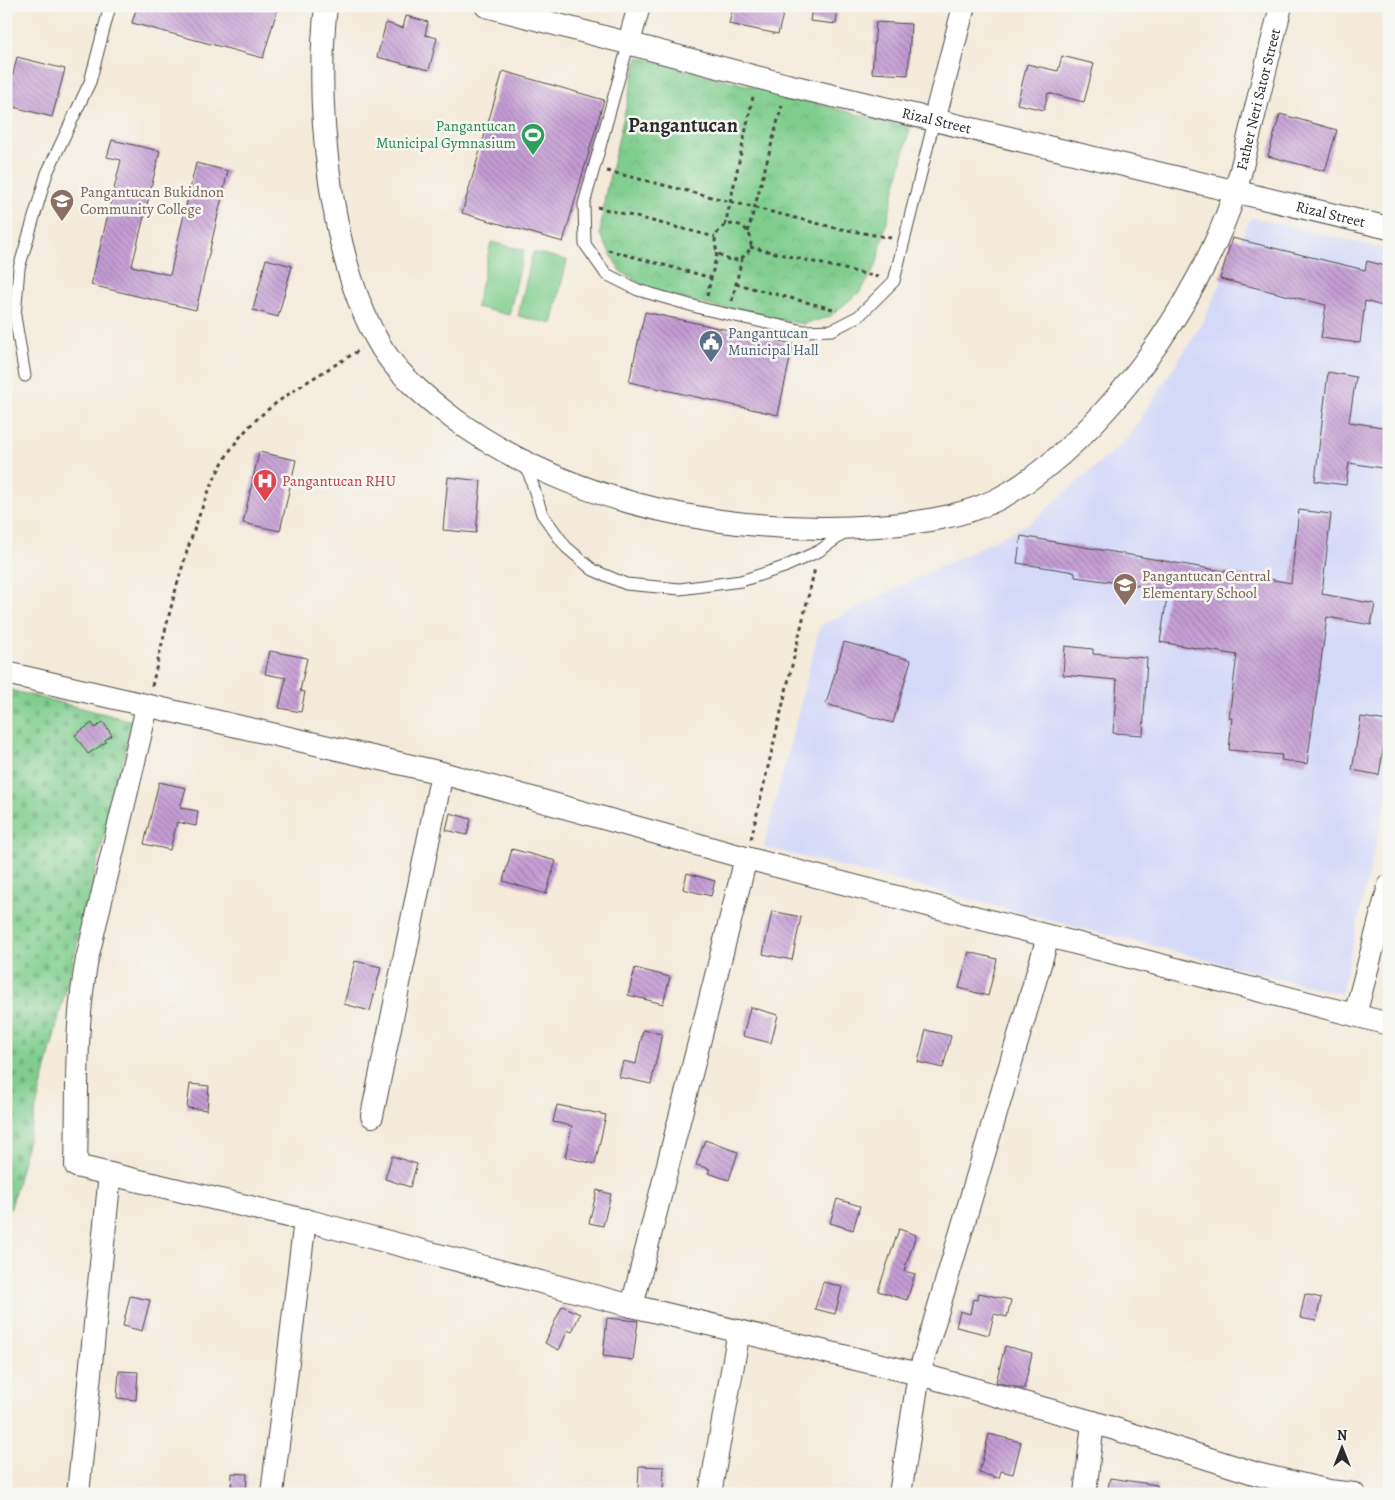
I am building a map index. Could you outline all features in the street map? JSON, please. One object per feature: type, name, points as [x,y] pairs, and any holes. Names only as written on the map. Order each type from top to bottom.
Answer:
[{"type":"street","name":"Father Neri Sator Street","points":[[326,6],[322,81],[324,129],[331,185],[346,257],[356,292],[376,339],[400,372],[433,403],[475,434],[525,462],[584,487],[690,516],[744,524],[854,527],[909,524],[963,513],[1007,494],[1052,462],[1103,414],[1146,357],[1188,296],[1214,249],[1235,192],[1281,6]]},
{"type":"street","name":"Rizal Street","points":[[486,6],[787,85],[1389,228]]},
{"type":"street","points":[[629,42],[639,6]]},
{"type":"street","points":[[934,121],[964,6]]},
{"type":"street","points":[[6,673],[442,774],[746,858],[1389,1024]]},
{"type":"street","points":[[147,707],[80,998],[77,1032],[76,1166],[305,1220],[632,1306],[918,1374],[1093,1422],[1257,1474],[1329,1491],[1354,1494]]},
{"type":"street","points":[[372,1116],[442,774]]},
{"type":"street","points":[[632,1306],[746,858]]},
{"type":"street","points":[[1355,1016],[1389,886]]},
{"type":"street","points":[[900,1494],[918,1374],[1048,937]]},
{"type":"street","points":[[78,1494],[110,1174]]},
{"type":"street","points":[[272,1494],[305,1220]]},
{"type":"street","points":[[710,1494],[739,1331]]},
{"type":"street","points":[[1085,1494],[1093,1422]]},
{"type":"lane","points":[[25,376],[16,316],[19,268],[47,173],[90,82],[110,6]]},
{"type":"lane","points":[[629,42],[584,204],[585,244],[606,274],[638,290],[704,309],[804,332],[832,330],[859,316],[894,281],[934,121]]},
{"type":"lane","points":[[525,462],[542,514],[566,547],[593,570],[626,584],[680,589],[741,581],[784,567],[819,551],[854,527]]},
{"type":"path","points":[[715,237],[725,226],[757,77]]},
{"type":"path","points":[[729,315],[742,258],[750,247],[748,232],[787,85]]},
{"type":"path","points":[[595,168],[754,206],[836,228],[904,241]]},
{"type":"path","points":[[584,204],[715,237]]},
{"type":"path","points":[[725,226],[740,226],[748,232]]},
{"type":"path","points":[[715,237],[721,257],[732,260],[742,258]]},
{"type":"path","points":[[585,244],[712,278]]},
{"type":"path","points":[[750,247],[894,281]]},
{"type":"path","points":[[704,309],[718,252]]},
{"type":"path","points":[[736,284],[859,316]]},
{"type":"path","points":[[147,707],[170,608],[191,538],[214,478],[237,440],[274,405],[376,339]]},
{"type":"path","points":[[746,858],[819,551]]},
{"type":"shaded area","name":"Pangantucan Central Elementary School","points":[[1251,217],[1389,250],[1389,787],[1341,994],[764,847],[820,626],[1032,522],[1128,438],[1203,322]]},
{"type":"green space","points":[[638,57],[910,128],[876,266],[861,291],[829,317],[803,324],[747,314],[655,293],[620,271],[600,234],[605,196]]},
{"type":"green space","points":[[491,242],[524,250],[509,315],[476,307]]},
{"type":"green space","points":[[533,252],[567,260],[552,324],[518,316]]},
{"type":"green space","points":[[6,689],[133,721],[11,1208],[6,1209]]},
{"type":"building","points":[[137,6],[264,6],[277,10],[263,58],[132,23]]},
{"type":"building","points":[[733,6],[785,6],[778,34],[729,24]]},
{"type":"building","points":[[812,6],[838,6],[836,24],[810,21]]},
{"type":"building","points":[[406,16],[428,22],[425,35],[437,38],[429,70],[377,57],[386,23],[403,28]]},
{"type":"building","points":[[876,22],[911,24],[908,75],[872,73]]},
{"type":"building","points":[[1062,56],[1094,64],[1084,102],[1048,93],[1044,110],[1017,104],[1027,64],[1058,71]]},
{"type":"building","points":[[17,57],[65,69],[52,117],[6,105]]},
{"type":"building","name":"Pangantucan Municipal Gymnasium","points":[[503,71],[604,100],[563,242],[462,213]]},
{"type":"building","points":[[1280,114],[1337,130],[1325,171],[1268,156]]},
{"type":"building","points":[[112,140],[160,151],[132,266],[170,275],[196,163],[228,171],[196,310],[91,285],[121,160],[107,157]]},
{"type":"building","points":[[1232,238],[1365,270],[1367,261],[1389,267],[1389,308],[1365,301],[1360,343],[1321,338],[1326,305],[1220,279]]},
{"type":"building","points":[[266,259],[292,266],[278,317],[253,310]]},
{"type":"building","name":"Pangantucan Municipal Hall","points":[[645,312],[793,344],[778,415],[629,382]]},
{"type":"building","points":[[1328,372],[1356,377],[1349,422],[1389,428],[1389,469],[1349,463],[1346,485],[1315,481]]},
{"type":"building","points":[[259,452],[296,460],[280,531],[243,523]]},
{"type":"building","points":[[448,477],[481,481],[476,533],[443,530]]},
{"type":"building","points":[[1299,510],[1331,514],[1322,594],[1375,604],[1371,625],[1327,617],[1307,764],[1281,760],[1282,755],[1229,750],[1232,718],[1229,718],[1237,655],[1160,642],[1168,590],[1075,577],[1075,572],[1017,563],[1021,536],[1291,583]]},
{"type":"building","points":[[844,642],[911,660],[893,723],[826,704]]},
{"type":"building","points":[[1065,646],[1093,649],[1093,654],[1147,658],[1143,735],[1113,733],[1117,680],[1063,675]]},
{"type":"building","points":[[270,651],[307,658],[300,691],[305,692],[301,712],[279,708],[286,678],[265,674]]},
{"type":"building","points":[[1361,717],[1388,721],[1379,775],[1352,770]]},
{"type":"building","points":[[103,722],[112,735],[105,740],[106,742],[88,754],[75,735],[92,723],[95,728]]},
{"type":"building","points":[[159,782],[186,788],[180,808],[198,811],[196,826],[177,822],[170,850],[144,844]]},
{"type":"building","points":[[450,813],[471,819],[467,835],[446,830]]},
{"type":"building","points":[[512,849],[556,861],[546,894],[503,881]]},
{"type":"building","points":[[687,873],[715,881],[711,896],[683,889]]},
{"type":"building","points":[[772,911],[801,917],[792,960],[763,954]]},
{"type":"building","points":[[969,952],[997,959],[988,996],[959,988]]},
{"type":"building","points":[[355,961],[381,967],[370,1011],[344,1004]]},
{"type":"building","points":[[635,968],[670,977],[663,1004],[628,995]]},
{"type":"building","points":[[750,1007],[778,1015],[771,1043],[743,1036]]},
{"type":"building","points":[[643,1030],[662,1034],[651,1084],[619,1077],[623,1061],[636,1064]]},
{"type":"building","points":[[926,1030],[951,1036],[943,1068],[918,1062]]},
{"type":"building","points":[[190,1084],[209,1086],[207,1110],[187,1108]]},
{"type":"building","points":[[557,1105],[606,1115],[595,1164],[565,1157],[572,1126],[553,1122]]},
{"type":"building","points":[[705,1140],[738,1152],[729,1180],[708,1173],[710,1169],[696,1165]]},
{"type":"building","points":[[392,1156],[417,1164],[410,1187],[385,1179]]},
{"type":"building","points":[[597,1190],[611,1194],[603,1226],[589,1223]]},
{"type":"building","points":[[837,1199],[860,1206],[853,1230],[830,1223]]},
{"type":"building","points":[[899,1229],[916,1235],[904,1271],[915,1274],[907,1300],[878,1291]]},
{"type":"building","points":[[823,1282],[842,1287],[835,1314],[815,1309]]},
{"type":"building","points":[[979,1293],[1011,1300],[1007,1317],[994,1314],[989,1335],[956,1327],[960,1311],[970,1314],[973,1299],[977,1300]]},
{"type":"building","points":[[1305,1294],[1321,1298],[1316,1321],[1300,1318]]},
{"type":"building","points":[[130,1296],[150,1300],[142,1331],[123,1326]]},
{"type":"building","points":[[562,1306],[580,1314],[572,1332],[568,1330],[559,1350],[545,1343]]},
{"type":"building","points":[[607,1318],[638,1321],[633,1360],[603,1356]]},
{"type":"building","points":[[1005,1346],[1032,1353],[1024,1389],[996,1382]]},
{"type":"building","points":[[119,1371],[138,1372],[136,1400],[117,1398]]},
{"type":"building","points":[[989,1434],[1021,1442],[1013,1474],[1001,1471],[999,1478],[979,1473]]},
{"type":"building","points":[[639,1466],[664,1467],[663,1491],[638,1489]]},
{"type":"building","points":[[232,1473],[247,1474],[246,1492],[231,1491]]},
{"type":"building","points":[[1110,1478],[1157,1485],[1157,1494],[1107,1494]]},
{"type":"place","name":"Pangantucan Municipal Gymnasium","points":[[533,156]]},
{"type":"place","name":"Pangantucan Bukidnon Community College","points":[[62,222]]},
{"type":"place","name":"Pangantucan Municipal Hall","points":[[711,363]]},
{"type":"place","name":"Pangantucan RHU","points":[[265,502]]},
{"type":"place","name":"Pangantucan Central Elementary School","points":[[1125,606]]},
{"type":"district","name":"Pangantucan","points":[[683,125]]}]
